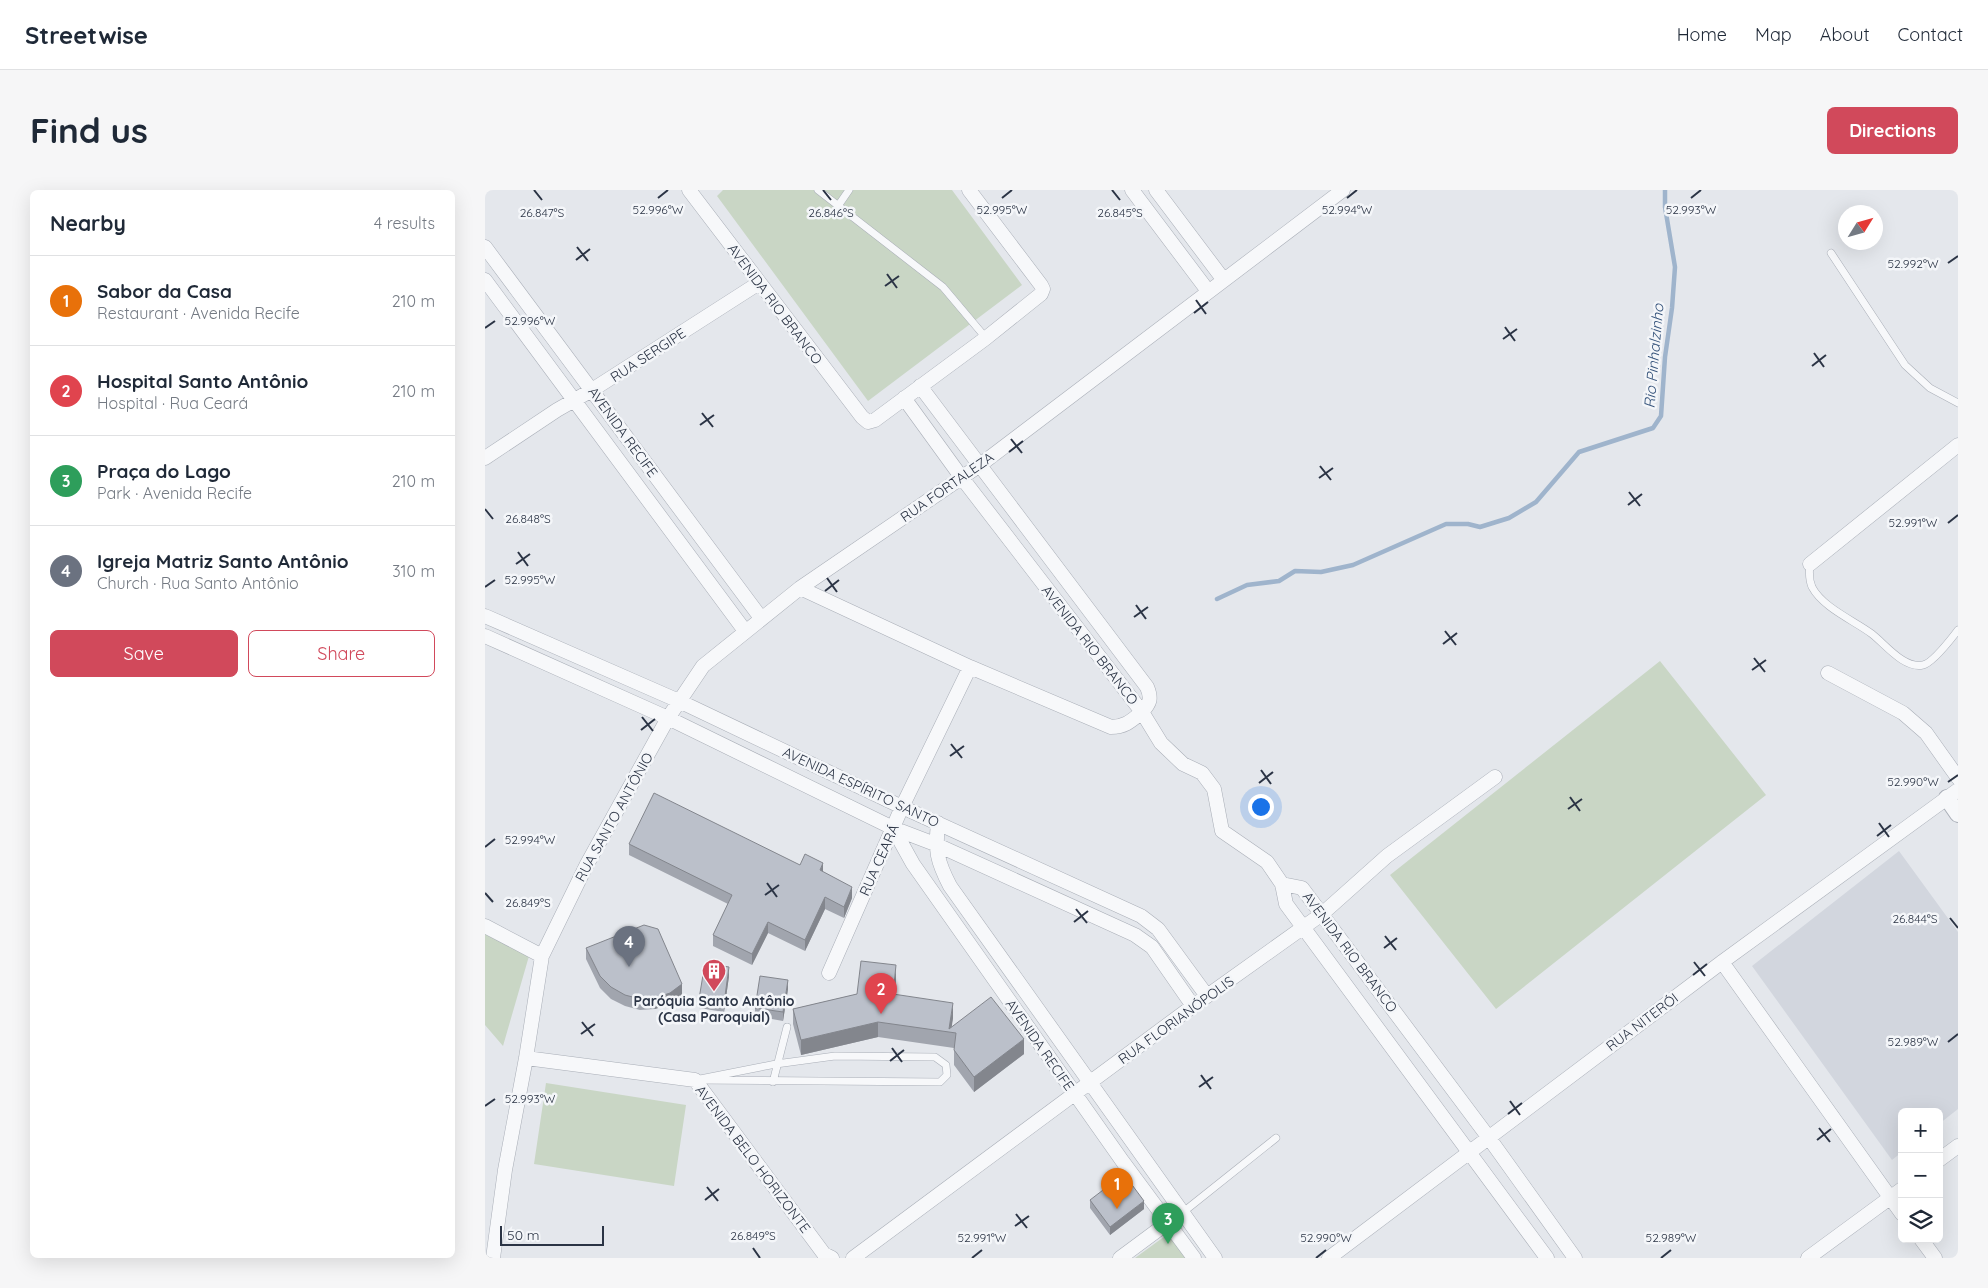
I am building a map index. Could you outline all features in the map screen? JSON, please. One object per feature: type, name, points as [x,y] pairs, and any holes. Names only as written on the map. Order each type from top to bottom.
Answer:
[{"type":"street","name":"AVENIDA RIO BRANCO","points":[[689,190],[862,417],[868,422],[875,420],[904,398],[962,478],[1142,712],[1150,703],[1151,695],[1147,687],[921,386]]},
{"type":"street","points":[[904,398],[986,338],[1041,294],[1043,289],[969,190]]},
{"type":"street","points":[[1132,190],[1208,291]]},
{"type":"street","name":"RUA FORTALEZA","points":[[679,701],[703,666],[761,618],[800,588],[980,465],[1223,280],[1328,194],[1343,190]]},
{"type":"street","points":[[1145,207],[1158,192],[1223,280]]},
{"type":"street","name":"AVENIDA RECIFE","points":[[485,247],[761,618]]},
{"type":"street","name":"AVENIDA RECIFE","points":[[485,280],[745,631]]},
{"type":"street","name":"RUA SERGIPE","points":[[485,458],[759,283]]},
{"type":"street","points":[[523,331],[539,319]]},
{"type":"street","points":[[1810,564],[1958,445]]},
{"type":"street","points":[[1013,545],[1031,533]]},
{"type":"street","points":[[800,588],[970,667],[1111,727],[1121,727],[1128,724],[1142,712],[1161,743],[1183,764],[1202,773],[1214,789],[1222,831],[1267,862],[1282,884]]},
{"type":"street","points":[[1057,602],[1074,589]]},
{"type":"street","name":"AVENIDA ESPÍRITO SANTO","points":[[485,616],[679,701],[902,807],[1141,916],[1159,929],[1207,996]]},
{"type":"street","name":"AVENIDA ESPÍRITO SANTO","points":[[485,636],[668,718],[893,828],[935,844],[1135,935],[1152,947],[1193,1006]]},
{"type":"street","points":[[529,655],[537,639]]},
{"type":"street","name":"RUA CEARÁ","points":[[829,973],[902,807],[970,667]]},
{"type":"street","points":[[1828,673],[1903,712],[1927,733],[1958,778]]},
{"type":"street","name":"RUA SANTO ANTÔNIO","points":[[493,1258],[505,1170],[527,1058],[542,956],[586,866],[679,701]]},
{"type":"street","points":[[795,780],[805,761]]},
{"type":"street","name":"RUA FLORIANÓPOLIS","points":[[853,1258],[1193,1006],[1322,914],[1387,856],[1495,778]]},
{"type":"street","points":[[1952,794],[1958,814]]},
{"type":"street","name":"RUA NITERÓI","points":[[1329,1258],[1721,962],[1952,794]]},
{"type":"street","name":"AVENIDA RECIFE","points":[[938,823],[935,844],[939,865],[950,886],[1215,1258]]},
{"type":"street","name":"AVENIDA RECIFE","points":[[893,828],[913,864],[1123,1162],[1194,1258]]},
{"type":"street","name":"AVENIDA RIO BRANCO","points":[[1547,1258],[1303,928],[1286,904],[1282,884],[1302,888],[1489,1138],[1575,1258]]},
{"type":"street","points":[[485,926],[542,956]]},
{"type":"street","points":[[1721,962],[1898,1209]]},
{"type":"street","points":[[1351,992],[1370,978]]},
{"type":"street","points":[[1016,1011],[1032,1002]]},
{"type":"street","points":[[1391,1045],[1409,1031]]},
{"type":"street","name":"AVENIDA BELO HORIZONTE","points":[[527,1058],[695,1080],[826,1257]]},
{"type":"street","points":[[1943,1157],[1958,1146]]},
{"type":"street","points":[[1123,1162],[1138,1151]]},
{"type":"street","points":[[1808,1258],[1898,1191]]},
{"type":"street","points":[[1120,1258],[1182,1213]]},
{"type":"street","points":[[1532,1238],[1551,1224]]},
{"type":"street","points":[[1924,1243],[1935,1258]]},
{"type":"lane","points":[[818,190],[943,287],[986,338]]},
{"type":"lane","points":[[839,206],[849,190]]},
{"type":"lane","points":[[1831,253],[1905,365],[1930,388],[1958,403]]},
{"type":"lane","points":[[1810,564],[1809,576],[1813,588],[1833,609],[1872,634],[1898,656],[1913,665],[1929,664],[1958,630]]},
{"type":"lane","points":[[773,1082],[776,1064],[787,1027]]},
{"type":"lane","points":[[835,1056],[935,1057],[946,1065],[947,1075],[940,1082],[695,1080],[776,1064],[835,1056]]},
{"type":"lane","points":[[1182,1213],[1276,1138]]},
{"type":"shaded area","points":[[1899,851],[1958,932],[1958,1109],[1943,1121],[1943,1108],[1898,1108],[1898,1155],[1892,1160],[1752,966]]},
{"type":"green space","points":[[723,190],[952,190],[1022,285],[868,401],[717,196]]},
{"type":"green space","points":[[1660,661],[1766,795],[1496,1009],[1390,875]]},
{"type":"green space","points":[[485,932],[529,956],[503,1046],[485,1025]]},
{"type":"green space","points":[[546,1083],[686,1105],[674,1186],[534,1164]]},
{"type":"green space","points":[[1172,1231],[1192,1258],[1135,1258]]},
{"type":"building","points":[[654,793],[800,865],[805,854],[823,863],[820,870],[852,887],[844,907],[825,897],[805,940],[768,922],[752,954],[713,935],[732,895],[629,844]]},
{"type":"building","points":[[644,925],[658,929],[682,984],[670,993],[655,998],[640,999],[625,995],[611,987],[600,976],[586,948]]},
{"type":"building","points":[[861,961],[896,965],[893,994],[953,1003],[949,1029],[991,997],[1024,1039],[974,1077],[954,1050],[956,1033],[878,1022],[801,1040],[793,1009],[857,994]]},
{"type":"building","name":"Paróquia Santo Antônio (Casa Paroquial)","points":[[705,963],[729,967],[724,1003],[699,999]]},
{"type":"building","points":[[760,976],[788,980],[783,1012],[755,1008]]},
{"type":"building","points":[[1124,1174],[1144,1201],[1110,1227],[1090,1200]]},
{"type":"waterway","name":"Rio Pinhalzinho","points":[[1217,599],[1247,585],[1279,581],[1295,571],[1321,572],[1353,565],[1446,524],[1468,524],[1480,527],[1509,518],[1536,502],[1579,452],[1653,428],[1661,416],[1665,357],[1672,308],[1675,267],[1665,207],[1665,190]]},
{"type":"place","name":"Igreja Matriz Santo Antônio","points":[[629,967]]},
{"type":"place","name":"Paróquia Santo Antônio (Casa Paroquial)","points":[[714,992]]},
{"type":"place","name":"Hospital Santo Antônio","points":[[881,1014]]},
{"type":"place","name":"Sabor da Casa","points":[[1117,1209]]},
{"type":"place","name":"Praça do Lago","points":[[1168,1244]]}]
